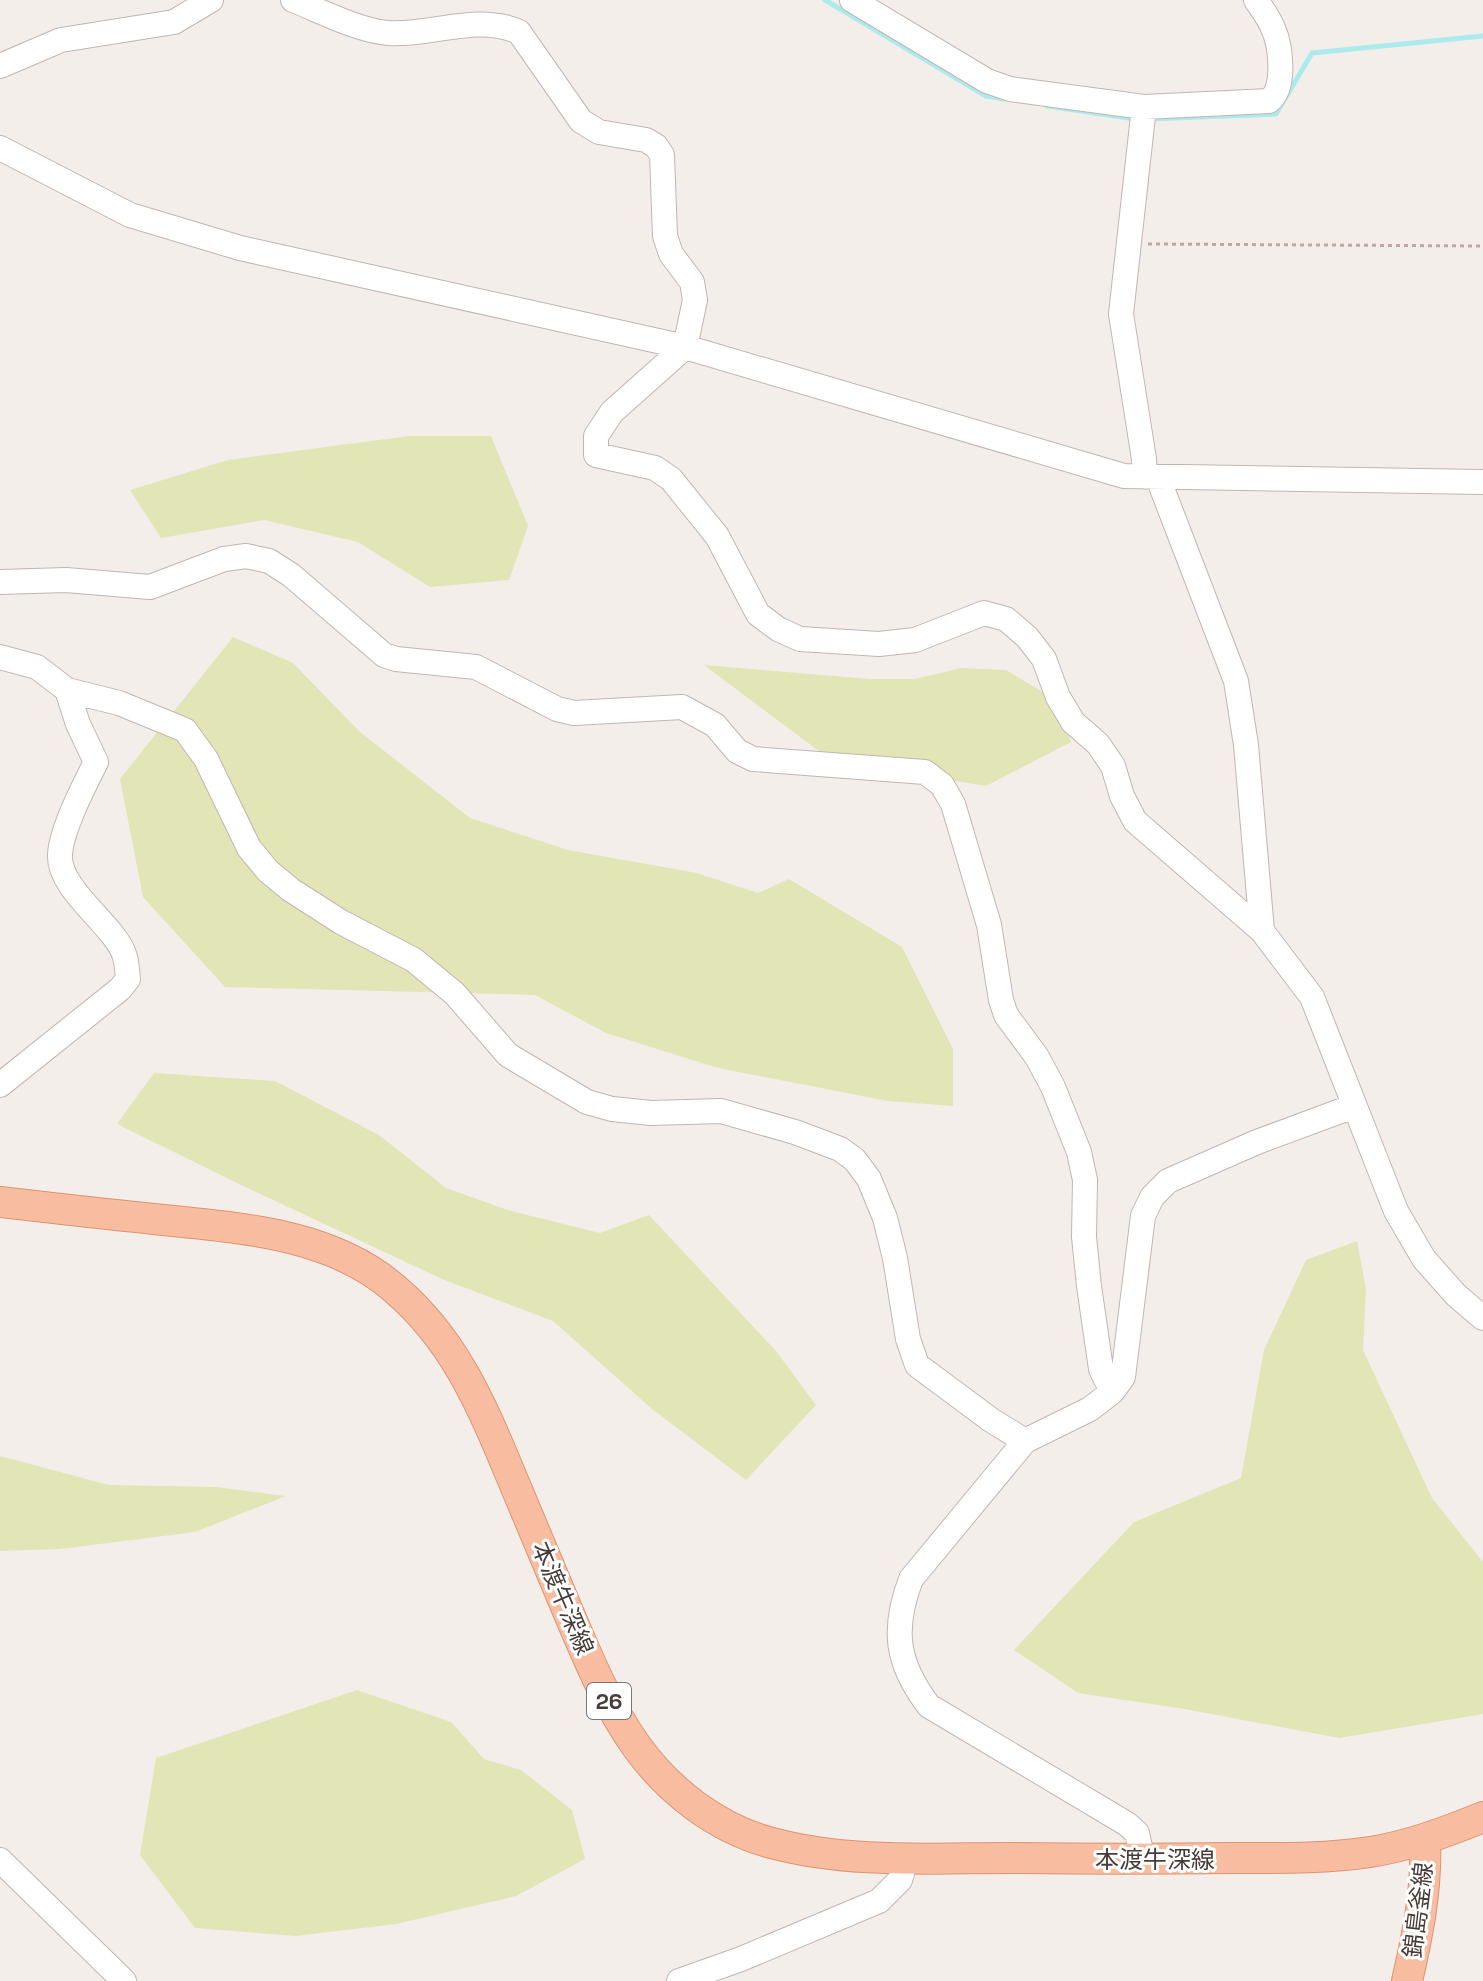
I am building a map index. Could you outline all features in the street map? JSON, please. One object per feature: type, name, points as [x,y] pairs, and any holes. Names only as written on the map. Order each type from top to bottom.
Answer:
[{"type":"main road","name":"本渡牛深線","points":[[0,1202],[250,1230],[326,1249],[365,1267],[394,1288],[427,1321],[453,1354],[482,1407],[589,1660],[636,1746],[664,1780],[698,1808],[731,1828],[768,1842],[853,1856],[1143,1860],[1317,1857],[1371,1851],[1425,1840],[1483,1817]]},
{"type":"main road","name":"錦島釜線","points":[[1407,1981],[1423,1909],[1425,1840]]},
{"type":"street","points":[[0,66],[61,40],[174,22],[211,0]]},
{"type":"street","points":[[293,0],[377,32],[406,33],[484,23],[504,25],[519,32],[581,121],[599,132],[646,140],[656,146],[662,155],[665,236],[671,254],[692,282],[695,300],[685,347],[612,412],[596,436],[596,455],[655,468],[671,479],[717,536],[758,614],[778,629],[800,639],[879,644],[915,640],[984,613],[1006,619],[1027,637],[1044,659],[1058,697],[1073,722],[1098,744],[1113,766],[1122,796],[1135,821],[1262,931],[1312,997],[1396,1211],[1424,1259],[1456,1295],[1483,1318]]},
{"type":"street","points":[[852,0],[987,81],[1010,89],[1143,115],[1269,101],[1276,96],[1279,87],[1277,41],[1256,0]]},
{"type":"street","points":[[1143,115],[1121,314],[1144,459],[1236,681],[1246,745],[1262,931]]},
{"type":"street","points":[[0,148],[130,215],[240,248],[685,347],[1124,476],[1483,482]]},
{"type":"street","points":[[0,582],[66,580],[150,587],[224,559],[246,556],[269,561],[291,575],[384,655],[396,659],[476,667],[557,709],[574,713],[682,707],[715,725],[737,751],[753,759],[915,771],[935,778],[953,804],[989,925],[1006,1015],[1037,1057],[1053,1087],[1079,1152],[1085,1180],[1084,1237],[1089,1286],[1101,1369],[1112,1392]]},
{"type":"street","points":[[0,657],[37,667],[67,690],[119,703],[185,730],[206,759],[249,848],[268,871],[291,890],[341,922],[414,960],[455,994],[508,1055],[587,1102],[612,1109],[651,1113],[721,1111],[795,1132],[840,1149],[855,1160],[869,1179],[885,1218],[908,1339],[917,1365],[1025,1441]]},
{"type":"street","points":[[0,1085],[120,989],[128,979],[124,952],[76,893],[64,874],[59,857],[70,819],[96,762],[78,724],[67,690]]},
{"type":"street","points":[[1143,1860],[1137,1833],[1127,1824],[929,1706],[912,1684],[901,1657],[901,1605],[911,1579],[1025,1441],[1090,1409],[1112,1392],[1123,1377],[1143,1216],[1152,1197],[1168,1181],[1228,1154],[1354,1106]]},
{"type":"street","points":[[679,1981],[741,1959],[879,1901],[900,1880],[907,1857]]},
{"type":"street","points":[[0,1860],[124,1981]]},
{"type":"path","points":[[1129,244],[1483,246]]},
{"type":"green space","points":[[409,436],[491,436],[528,526],[509,580],[430,587],[358,542],[264,520],[161,538],[130,490],[228,460]]},
{"type":"green space","points":[[233,637],[293,663],[360,732],[470,818],[568,850],[697,873],[758,893],[789,879],[902,947],[953,1049],[953,1106],[888,1101],[718,1068],[606,1033],[535,995],[225,987],[143,897],[120,779]]},
{"type":"green space","points":[[704,665],[870,679],[915,679],[961,668],[1006,670],[1056,700],[1071,742],[986,786],[831,760]]},
{"type":"green space","points":[[154,1073],[275,1081],[379,1135],[446,1188],[511,1211],[600,1233],[649,1215],[776,1351],[816,1405],[746,1480],[652,1409],[553,1321],[442,1279],[117,1124]]},
{"type":"green space","points":[[1357,1241],[1366,1289],[1363,1350],[1432,1498],[1483,1562],[1483,1714],[1339,1738],[1185,1709],[1078,1693],[1014,1650],[1134,1522],[1241,1478],[1264,1350],[1306,1260]]},
{"type":"green space","points":[[0,1456],[109,1485],[216,1487],[286,1496],[195,1532],[60,1549],[0,1551]]},
{"type":"green space","points":[[357,1690],[451,1722],[484,1759],[521,1770],[572,1810],[585,1859],[516,1896],[396,1924],[296,1936],[195,1928],[140,1855],[156,1758]]},
{"type":"waterway","points":[[825,0],[986,96],[1005,99]]},
{"type":"waterway","points":[[1149,119],[1276,114],[1312,53],[1483,36]]},
{"type":"waterway","points":[[1047,106],[1135,119]]}]
